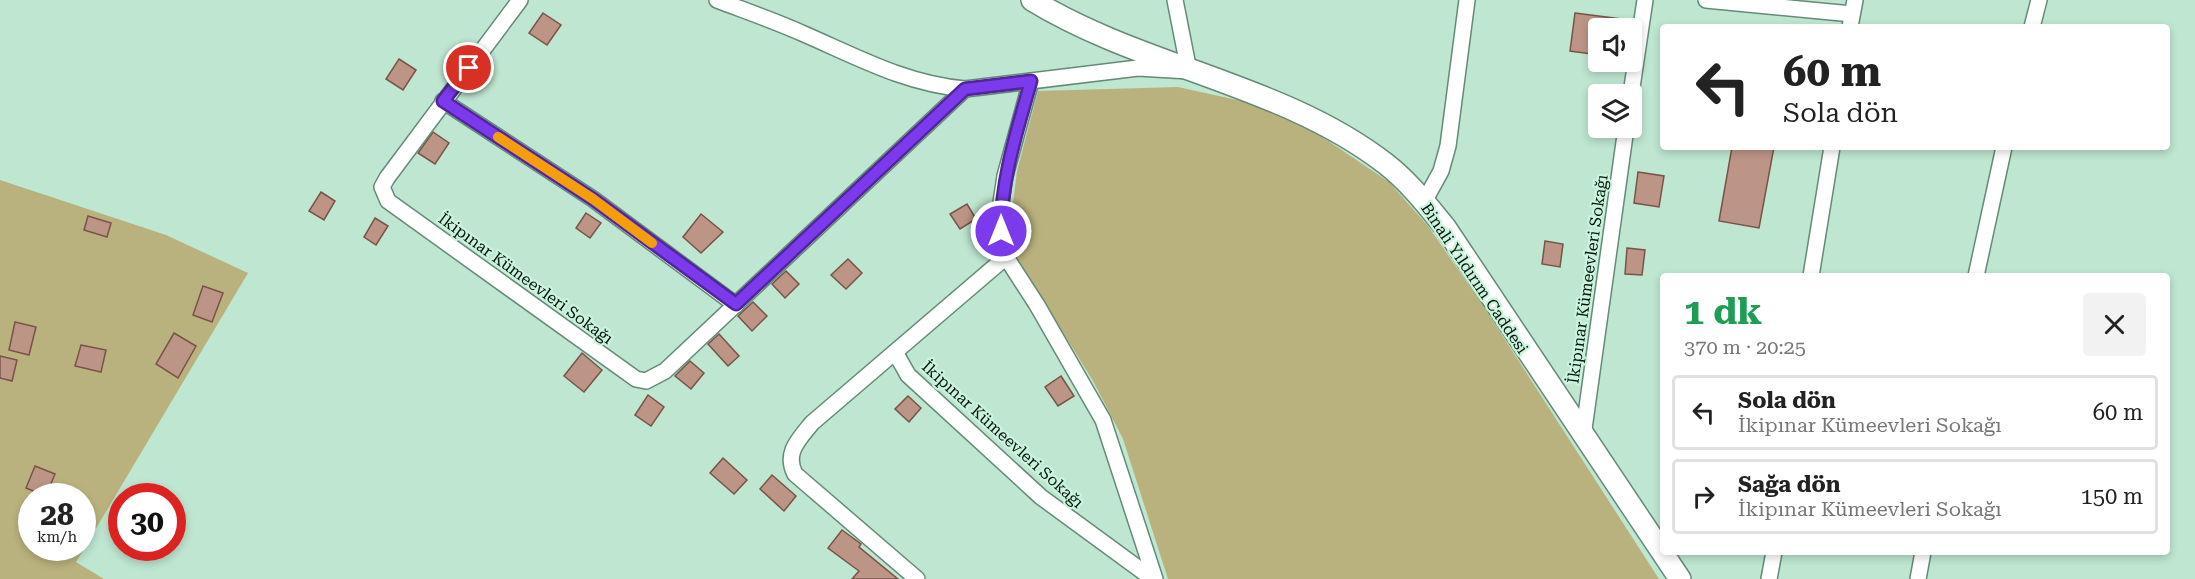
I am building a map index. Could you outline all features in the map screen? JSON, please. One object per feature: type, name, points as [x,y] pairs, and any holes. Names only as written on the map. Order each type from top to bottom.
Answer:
[{"type":"street","name":"İkipınar Kümeevleri Sokağı","points":[[520,0],[387,178],[382,187],[384,195],[388,201],[636,380],[646,381],[656,378],[965,89]]},
{"type":"street","points":[[717,0],[910,80],[937,87],[965,89],[1138,68],[1189,71],[1175,0]]},
{"type":"street","name":"Binali Yıldırım Caddesi","points":[[1032,0],[1096,32],[1189,71],[1242,89],[1323,125],[1386,165],[1424,202],[1457,246],[1583,436],[1660,546]]},
{"type":"street","points":[[1424,202],[1441,171],[1448,146],[1467,0]]},
{"type":"street","points":[[1632,84],[1645,0]]},
{"type":"street","points":[[1706,0],[1852,14]]},
{"type":"street","points":[[2033,24],[2039,0]]},
{"type":"street","name":"İkipınar Kümeevleri Sokağı","points":[[1031,81],[1007,168],[1001,202],[1002,247],[1103,420],[1114,446],[1154,579]]},
{"type":"street","points":[[443,101],[593,199],[736,304]]},
{"type":"street","name":"İkipınar Kümeevleri Sokağı","points":[[1583,436],[1625,138]]},
{"type":"street","points":[[1811,273],[1832,150]]},
{"type":"street","points":[[1977,273],[2003,150]]},
{"type":"street","points":[[917,579],[814,493],[795,474],[790,464],[791,453],[812,423],[1006,256]]},
{"type":"street","name":"İkipınar Kümeevleri Sokağı","points":[[895,352],[908,375],[1041,497],[1154,579]]},
{"type":"street","name":"Binali Yıldırım Caddesi","points":[[1665,555],[1680,579]]},
{"type":"street","points":[[1769,579],[1773,555]]},
{"type":"street","points":[[1918,579],[1922,555]]},
{"type":"shaded area","points":[[1178,87],[1251,103],[1318,134],[1389,182],[1428,226],[1482,304],[1659,579],[1168,579],[1123,439],[1093,381],[1013,252],[1011,219],[1017,171],[1038,91]]},
{"type":"shaded area","points":[[0,180],[166,235],[248,273],[123,483],[108,483],[108,508],[96,528],[96,483],[18,483],[18,561],[77,561],[104,579],[0,579]]},
{"type":"building","points":[[543,13],[561,25],[547,45],[529,33]]},
{"type":"building","points":[[1575,13],[1614,18],[1588,18],[1588,53],[1570,51]]},
{"type":"building","points":[[399,59],[416,70],[403,90],[386,79]]},
{"type":"building","points":[[433,132],[449,143],[435,164],[418,153]]},
{"type":"building","points":[[1731,150],[1773,150],[1759,228],[1719,221]]},
{"type":"building","points":[[1638,172],[1664,176],[1659,207],[1634,203]]},
{"type":"building","points":[[321,192],[335,201],[324,220],[309,211]]},
{"type":"building","points":[[967,204],[976,219],[960,229],[950,214]]},
{"type":"building","points":[[586,213],[601,223],[590,238],[576,228]]},
{"type":"building","points":[[701,214],[723,232],[701,253],[683,237]]},
{"type":"building","points":[[88,216],[111,223],[107,237],[84,230]]},
{"type":"building","points":[[375,218],[388,226],[376,245],[364,237]]},
{"type":"building","points":[[1545,241],[1563,244],[1560,267],[1542,264]]},
{"type":"building","points":[[1627,248],[1645,250],[1642,275],[1625,274]]},
{"type":"building","points":[[848,259],[862,273],[846,289],[831,275]]},
{"type":"building","points":[[786,271],[799,284],[785,298],[772,284]]},
{"type":"building","points":[[203,286],[223,293],[212,322],[193,315]]},
{"type":"building","points":[[753,302],[767,316],[752,331],[738,316]]},
{"type":"building","points":[[15,322],[36,327],[29,355],[9,350]]},
{"type":"building","points":[[174,333],[196,346],[178,378],[156,364]]},
{"type":"building","points":[[719,334],[739,356],[728,366],[708,344]]},
{"type":"building","points":[[81,345],[106,350],[101,372],[75,366]]},
{"type":"building","points":[[582,353],[602,370],[584,392],[564,376]]},
{"type":"building","points":[[0,356],[17,360],[12,381],[0,378]]},
{"type":"building","points":[[690,361],[704,373],[691,389],[675,376]]},
{"type":"building","points":[[1061,376],[1074,396],[1058,406],[1045,387]]},
{"type":"building","points":[[648,395],[664,407],[651,426],[635,415]]},
{"type":"building","points":[[908,396],[921,408],[909,422],[895,409]]},
{"type":"building","points":[[723,458],[747,480],[734,494],[710,473]]},
{"type":"building","points":[[35,466],[55,474],[51,483],[28,483]]},
{"type":"building","points":[[772,475],[796,496],[784,511],[760,489]]},
{"type":"building","points":[[842,530],[861,544],[859,547],[898,579],[852,579],[859,571],[828,548]]},
{"type":"slow traffic","points":[[498,137],[593,199],[652,243]]},
{"type":"route","points":[[469,68],[443,101],[593,199],[736,304],[965,89],[1031,81],[1005,176],[1001,202],[1001,231]]}]
